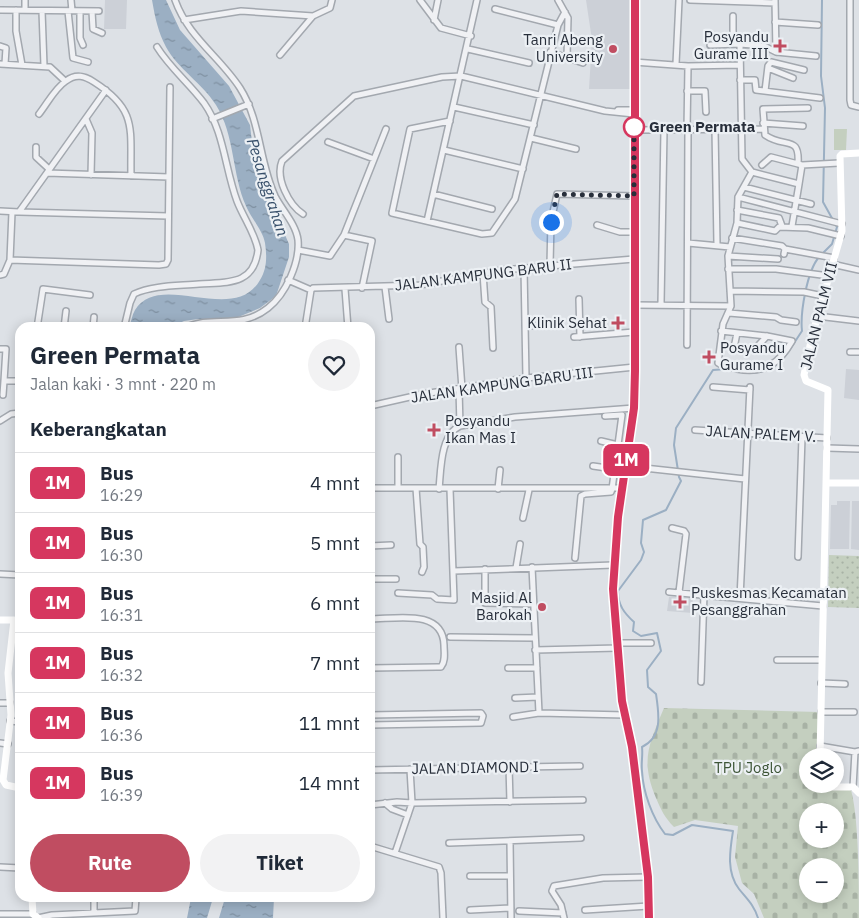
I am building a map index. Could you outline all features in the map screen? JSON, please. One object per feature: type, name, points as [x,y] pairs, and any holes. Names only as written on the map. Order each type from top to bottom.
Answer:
[{"type":"street","points":[[25,0],[25,10]]},
{"type":"street","points":[[71,0],[73,58],[88,62]]},
{"type":"street","points":[[175,0],[184,20],[200,42],[231,77],[248,105],[272,186],[296,231],[298,250],[288,280],[274,302],[255,317],[242,321],[227,322]]},
{"type":"street","points":[[280,55],[313,16],[330,8],[332,0]]},
{"type":"street","points":[[420,0],[441,28],[470,36]]},
{"type":"street","points":[[434,20],[438,0]]},
{"type":"street","points":[[427,222],[468,49],[477,0]]},
{"type":"street","points":[[558,0],[566,12],[569,22],[567,57]]},
{"type":"street","points":[[635,0],[634,408],[621,488],[613,566],[625,715],[632,747],[648,877],[649,918]]},
{"type":"street","points":[[676,64],[679,0]]},
{"type":"street","points":[[690,0],[775,2],[776,52]]},
{"type":"street","points":[[850,0],[850,100],[851,105],[859,107]]},
{"type":"street","points":[[495,9],[558,25]]},
{"type":"street","points":[[0,10],[99,11]]},
{"type":"street","points":[[16,10],[16,31],[22,65]]},
{"type":"street","points":[[42,11],[44,66]]},
{"type":"street","points":[[80,11],[80,38],[83,44]]},
{"type":"street","points":[[92,11],[93,29],[102,33]]},
{"type":"street","points":[[184,20],[242,11],[313,16]]},
{"type":"street","points":[[450,121],[410,129],[392,213],[482,234],[492,233],[515,199],[550,52],[558,25],[566,12]]},
{"type":"street","points":[[732,16],[733,44]]},
{"type":"street","points":[[775,22],[818,26]]},
{"type":"street","points":[[740,44],[742,159],[752,172],[799,184]]},
{"type":"street","points":[[710,45],[740,44],[764,46],[776,52],[816,56]]},
{"type":"street","points":[[0,46],[6,48],[3,64],[50,67],[65,81]]},
{"type":"street","points":[[125,322],[130,303],[138,292],[185,285],[227,284],[242,278],[256,262],[258,246],[232,189],[214,119],[204,103],[169,65],[157,47]]},
{"type":"street","points":[[468,49],[529,63]]},
{"type":"street","points":[[550,52],[583,63]]},
{"type":"street","points":[[634,62],[688,66],[739,66]]},
{"type":"street","points":[[765,91],[768,68],[772,62],[804,70]]},
{"type":"street","points":[[687,346],[688,66]]},
{"type":"street","points":[[768,68],[793,78]]},
{"type":"street","points":[[39,114],[65,81],[79,76],[86,76],[106,90],[124,108],[129,124],[130,176]]},
{"type":"street","points":[[303,214],[290,201],[280,176],[282,161],[354,96],[442,77],[461,76],[605,110],[634,112]]},
{"type":"street","points":[[740,80],[755,80],[756,90],[820,98]]},
{"type":"street","points":[[10,260],[164,265],[168,260],[170,88]]},
{"type":"street","points":[[19,212],[106,90]]},
{"type":"street","points":[[687,91],[705,91],[706,112]]},
{"type":"street","points":[[214,119],[248,105]]},
{"type":"street","points":[[454,107],[534,125]]},
{"type":"street","points":[[792,226],[799,184],[800,165],[797,147],[771,139],[765,135],[763,126],[764,108],[808,108]]},
{"type":"street","points":[[86,119],[92,133],[91,175]]},
{"type":"street","points":[[634,130],[742,129],[763,126],[803,126]]},
{"type":"street","points":[[298,250],[330,256],[344,235],[386,129]]},
{"type":"street","points":[[715,129],[716,244]]},
{"type":"street","points":[[661,304],[664,130]]},
{"type":"street","points":[[531,138],[576,149]]},
{"type":"street","points":[[328,142],[374,159]]},
{"type":"street","points":[[36,146],[36,158],[48,171],[91,175],[169,177]]},
{"type":"street","points":[[444,150],[523,169]]},
{"type":"street","points":[[762,165],[771,157],[800,165],[839,163],[842,154],[859,153]]},
{"type":"street","name":"JALAN PALM VII","points":[[820,746],[828,390],[806,381],[804,375],[841,224],[839,163]]},
{"type":"street","points":[[721,331],[792,341],[788,350],[776,363],[764,369],[746,370],[722,366],[718,361],[721,331],[731,306],[728,256],[737,223],[738,197],[752,172]]},
{"type":"street","points":[[744,187],[811,204]]},
{"type":"street","points":[[433,194],[492,209]]},
{"type":"street","points":[[550,265],[551,222],[557,194],[634,196]]},
{"type":"street","points":[[738,197],[768,203],[841,224]]},
{"type":"street","points":[[738,210],[779,218],[782,226]]},
{"type":"street","points":[[0,211],[168,216]]},
{"type":"street","points":[[0,275],[4,274],[10,260],[12,212]]},
{"type":"street","points":[[737,223],[775,231],[782,226],[792,226],[839,235]]},
{"type":"street","points":[[597,225],[620,232],[634,232]]},
{"type":"street","points":[[344,235],[372,241],[362,288]]},
{"type":"street","points":[[732,238],[782,246],[784,251],[819,255],[859,270]]},
{"type":"street","points":[[688,243],[716,244],[730,248]]},
{"type":"street","points":[[728,256],[778,259]]},
{"type":"street","name":"JALAN KAMPUNG BARU II","points":[[311,290],[446,282],[483,273],[550,265],[634,259]]},
{"type":"street","points":[[524,268],[526,378]]},
{"type":"street","points":[[728,269],[806,272],[828,276]]},
{"type":"street","points":[[483,273],[486,302],[491,307],[493,348]]},
{"type":"street","points":[[288,280],[311,290],[307,322]]},
{"type":"street","points":[[385,287],[389,319]]},
{"type":"street","points":[[39,322],[43,289],[90,295]]},
{"type":"street","points":[[345,289],[348,322]]},
{"type":"street","points":[[730,291],[807,293],[823,296]]},
{"type":"street","points":[[579,299],[577,337],[634,332]]},
{"type":"street","points":[[634,305],[687,304],[731,306]]},
{"type":"street","points":[[65,322],[66,311]]},
{"type":"street","points":[[729,313],[776,317],[781,320],[796,322]]},
{"type":"street","points":[[94,316],[94,322]]},
{"type":"street","points":[[817,316],[859,321]]},
{"type":"street","points":[[525,326],[552,325]]},
{"type":"street","points":[[737,333],[734,348],[755,350],[767,336]]},
{"type":"street","points":[[458,347],[460,426]]},
{"type":"street","points":[[0,349],[6,348],[3,395]]},
{"type":"street","points":[[850,352],[859,352]]},
{"type":"street","name":"JALAN KAMPUNG BARU III","points":[[375,405],[526,378],[635,367]]},
{"type":"street","points":[[4,381],[15,381]]},
{"type":"street","points":[[713,387],[750,388],[740,598]]},
{"type":"street","points":[[439,489],[443,454],[455,428],[515,417],[634,408]]},
{"type":"street","points":[[0,421],[15,413]]},
{"type":"street","points":[[575,558],[581,496],[584,494],[611,492],[612,489],[622,416],[605,416]]},
{"type":"street","name":"JALAN PALEM V.","points":[[695,430],[827,438]]},
{"type":"street","points":[[798,557],[802,437]]},
{"type":"street","points":[[601,441],[618,445]]},
{"type":"street","points":[[827,448],[859,449]]},
{"type":"street","points":[[398,457],[398,488]]},
{"type":"street","points":[[593,466],[614,469]]},
{"type":"street","points":[[626,466],[745,479]]},
{"type":"street","points":[[498,489],[500,470]]},
{"type":"street","points":[[826,483],[859,483]]},
{"type":"street","points":[[375,488],[529,490],[621,488]]},
{"type":"street","points":[[416,488],[420,544],[423,547],[424,567],[422,572]]},
{"type":"street","points":[[398,594],[432,595],[437,599],[454,601],[450,489]]},
{"type":"street","points":[[523,518],[529,490]]},
{"type":"street","points":[[672,528],[686,534],[680,592]]},
{"type":"street","points":[[516,568],[520,544]]},
{"type":"street","points":[[375,546],[392,546]]},
{"type":"street","points":[[454,571],[532,566],[613,566]]},
{"type":"street","points":[[532,566],[539,713]]},
{"type":"street","points":[[485,569],[485,603],[533,604]]},
{"type":"street","points":[[0,574],[15,575]]},
{"type":"street","points":[[375,579],[396,579]]},
{"type":"street","points":[[669,592],[824,606]]},
{"type":"street","points":[[701,682],[704,594]]},
{"type":"street","points":[[375,619],[418,618],[431,621],[442,632],[444,661],[441,667],[436,668],[375,668]]},
{"type":"street","points":[[0,620],[15,620]]},
{"type":"street","points":[[15,632],[8,673],[10,721],[4,744],[2,784],[15,787]]},
{"type":"street","points":[[450,637],[535,638]]},
{"type":"street","points":[[535,650],[651,643]]},
{"type":"street","points":[[777,660],[821,660]]},
{"type":"street","points":[[508,668],[537,668]]},
{"type":"street","points":[[821,683],[846,684]]},
{"type":"street","points":[[515,698],[538,697]]},
{"type":"street","points":[[0,703],[10,703]]},
{"type":"street","points":[[820,712],[854,712]]},
{"type":"street","points":[[375,716],[481,713],[483,716],[481,724],[375,725]]},
{"type":"street","points":[[513,717],[539,713],[625,715]]},
{"type":"street","points":[[10,721],[15,722]]},
{"type":"street","points":[[820,746],[857,751],[853,787]]},
{"type":"street","points":[[509,766],[510,802]]},
{"type":"street","name":"JALAN DIAMOND I","points":[[375,770],[580,766]]},
{"type":"street","points":[[395,853],[412,803],[410,769]]},
{"type":"street","points":[[844,787],[853,787],[859,793]]},
{"type":"street","points":[[375,804],[583,800]]},
{"type":"street","points":[[385,803],[392,809],[408,815]]},
{"type":"street","points":[[450,843],[581,838]]},
{"type":"street","points":[[510,841],[511,918]]},
{"type":"street","points":[[375,847],[440,869],[442,918]]},
{"type":"street","points":[[0,867],[15,868]]},
{"type":"street","points":[[470,876],[510,876]]},
{"type":"street","points":[[519,912],[563,916],[552,891],[554,886],[603,878],[648,877]]},
{"type":"street","points":[[33,902],[37,916]]},
{"type":"street","points":[[94,902],[94,914]]},
{"type":"street","points":[[0,914],[37,916],[94,914],[136,910],[136,902]]},
{"type":"street","points":[[585,910],[649,906]]},
{"type":"street","points":[[470,910],[511,908]]},
{"type":"shaded area","points":[[105,0],[127,0],[126,29],[104,29]]},
{"type":"shaded area","name":"Tanri Abeng University","points":[[586,0],[635,0],[634,89],[589,89],[592,40]]},
{"type":"shaded area","points":[[846,369],[859,370],[859,400],[844,398]]},
{"type":"shaded area","points":[[837,501],[850,501],[849,549],[830,549],[831,505],[837,505]]},
{"type":"shaded area","points":[[852,501],[859,501],[859,550],[851,549]]},
{"type":"shaded area","name":"Puskesmas Kecamatan Pesanggrahan","points":[[669,597],[693,598],[693,613],[667,611]]},
{"type":"green space","points":[[834,129],[847,129],[846,150],[834,150]]},
{"type":"green space","points":[[829,555],[859,556],[859,608],[828,607]]},
{"type":"green space","name":"TPU Joglo","points":[[664,708],[819,712],[820,748],[799,748],[799,793],[844,793],[844,787],[850,787],[857,831],[859,918],[764,918],[754,894],[742,883],[735,857],[738,826],[695,820],[674,827],[668,820],[656,798],[648,773],[648,752]]},
{"type":"water","points":[[152,0],[166,0],[180,30],[229,86],[250,125],[253,151],[267,202],[278,219],[289,244],[289,257],[276,296],[260,308],[231,320],[198,319],[182,322],[130,322],[135,310],[146,299],[161,295],[216,299],[233,298],[248,293],[260,280],[266,262],[264,238],[248,211],[241,194],[227,129],[222,117],[210,97],[171,55],[157,24]]},
{"type":"water","points":[[190,902],[212,902],[207,918],[187,918]]},
{"type":"water","points":[[224,902],[274,902],[273,918],[219,918]]},
{"type":"waterway","points":[[822,0],[821,76],[825,108],[823,202],[833,220]]},
{"type":"waterway","points":[[822,254],[832,244],[837,227],[835,224]]},
{"type":"waterway","points":[[746,373],[767,370],[774,366],[786,355],[802,331],[805,292],[811,272],[819,257]]},
{"type":"waterway","points":[[727,369],[713,370],[676,428],[674,445],[681,481],[666,510],[643,520],[641,543],[644,552],[641,560],[618,591],[618,596],[622,608],[634,622],[633,631],[641,636],[657,633],[661,651],[647,670],[648,687],[656,694],[658,724],[649,743],[642,747],[643,779],[646,796],[652,812],[665,834],[673,835],[692,825],[733,831],[730,861],[732,875],[758,918]]},
{"type":"bus line","name":"1M","points":[[635,0],[634,408],[621,488],[613,566],[613,589],[622,701],[632,747],[648,877],[649,918]]},
{"type":"place","name":"Posyandu Gurame III","points":[[780,46]]},
{"type":"place","name":"Tanri Abeng University","points":[[613,49]]},
{"type":"place","name":"Green Permata","points":[[634,127]]},
{"type":"place","name":"Klinik Sehat","points":[[618,323]]},
{"type":"place","name":"Posyandu Gurame I","points":[[709,357]]},
{"type":"place","name":"Posyandu Ikan Mas I","points":[[434,430]]},
{"type":"place","name":"Puskesmas Kecamatan Pesanggrahan","points":[[680,602]]},
{"type":"place","name":"Masjid Al Barokah","points":[[542,607]]},
{"type":"route","points":[[551,222],[557,194],[634,196],[634,124],[634,127]]},
{"type":"water label","name":"Pesanggrahan","points":[[268,187]]}]
